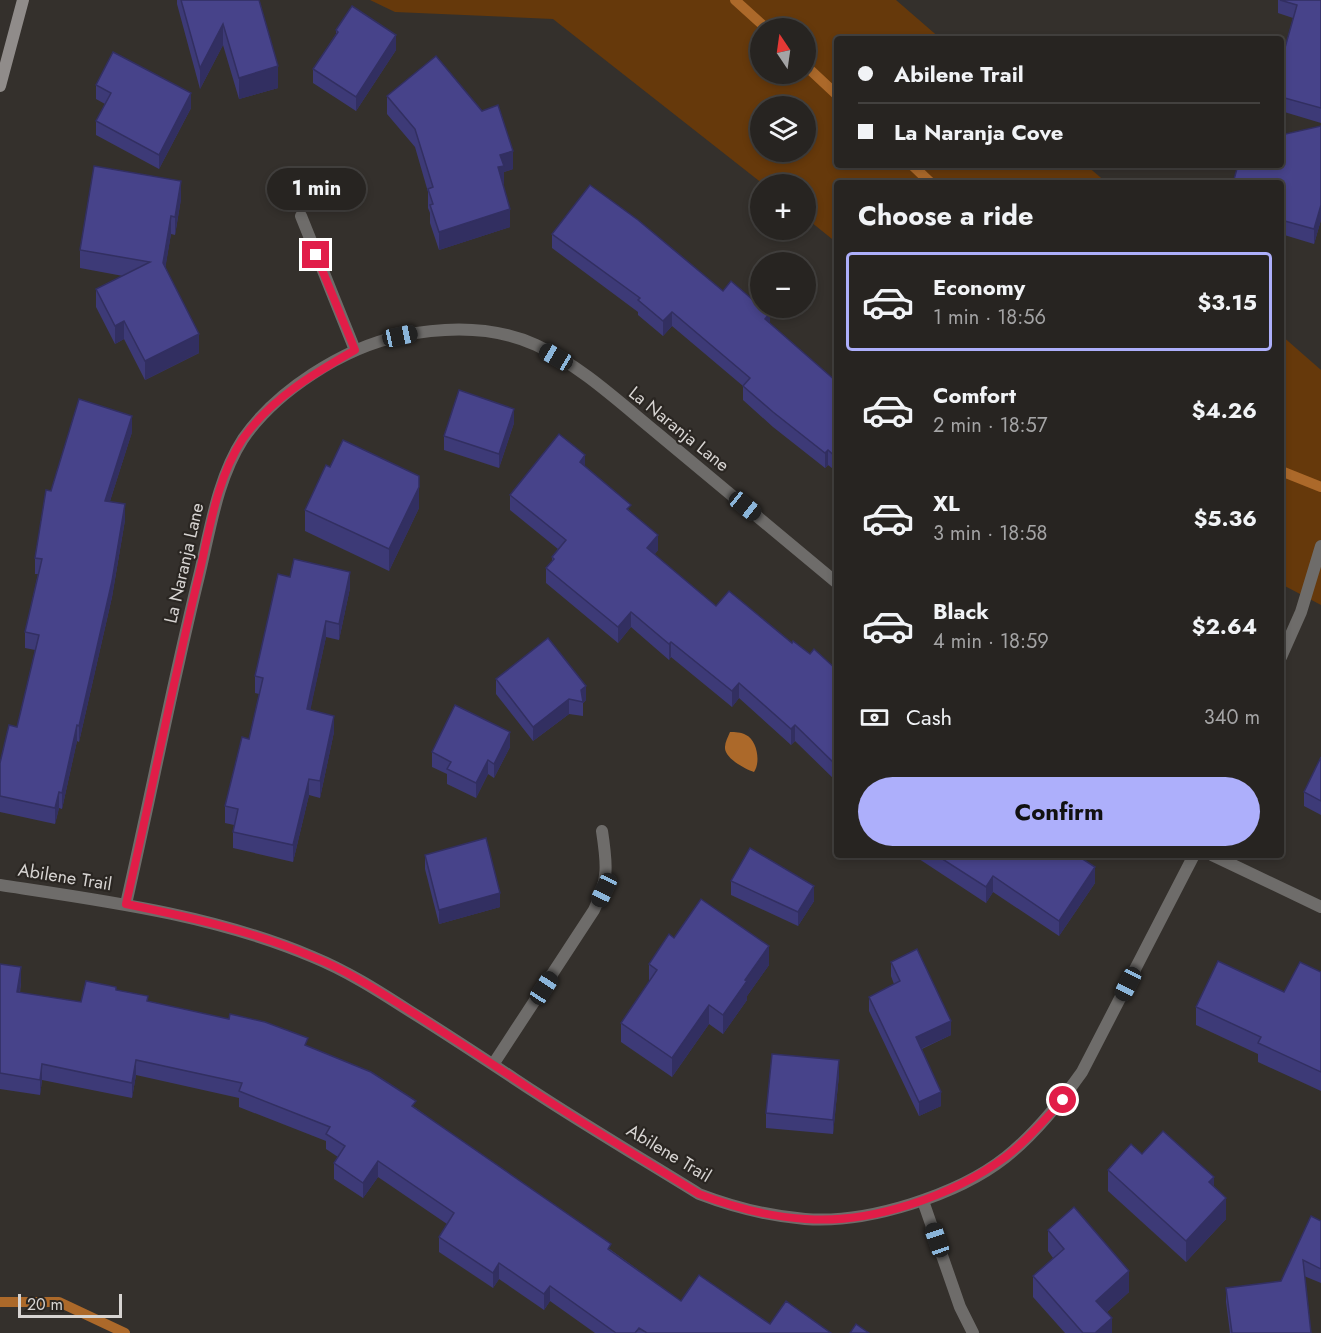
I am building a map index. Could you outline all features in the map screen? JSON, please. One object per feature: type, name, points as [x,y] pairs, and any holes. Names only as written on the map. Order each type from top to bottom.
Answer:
[{"type":"main road","points":[[0,86],[23,0]]},
{"type":"street","points":[[301,216],[355,350]]},
{"type":"street","name":"La Naranja Lane","points":[[126,904],[195,590],[218,497],[228,471],[241,442],[260,417],[277,400],[355,350],[387,339],[439,329],[474,330],[534,344],[587,376],[834,581]]},
{"type":"street","points":[[1284,650],[1301,612],[1321,546]]},
{"type":"street","points":[[494,1063],[594,910],[604,890],[606,870],[602,831]]},
{"type":"street","name":"Abilene Trail","points":[[0,885],[126,904],[181,915],[272,941],[314,957],[373,987],[494,1063],[533,1091],[699,1194],[758,1212],[807,1219],[847,1217],[885,1211],[923,1201],[973,1179],[1006,1157],[1029,1136],[1063,1100],[1095,1048],[1192,858]]},
{"type":"street","points":[[1218,858],[1321,907]]},
{"type":"street","points":[[923,1201],[960,1307],[973,1333]]},
{"type":"shaded area","points":[[370,0],[896,0],[938,36],[834,36],[834,168],[1090,168],[1104,180],[834,180],[834,241],[816,226],[816,174],[750,174],[553,19],[395,12]]},
{"type":"shaded area","points":[[1284,338],[1321,370],[1321,605],[1284,586]]},
{"type":"shaded area","points":[[730,732],[744,734],[753,741],[757,757],[754,772],[741,766],[728,755],[725,745]]},
{"type":"building","points":[[181,0],[259,0],[278,66],[239,78],[223,24],[200,68]]},
{"type":"building","points":[[1280,0],[1321,0],[1321,108],[1284,98],[1284,51],[1297,5]]},
{"type":"building","points":[[352,6],[396,35],[356,97],[313,69]]},
{"type":"building","points":[[113,52],[191,93],[159,155],[96,121],[111,93],[96,85]]},
{"type":"building","points":[[436,56],[482,111],[498,105],[513,151],[500,155],[504,166],[498,167],[510,209],[439,232],[430,205],[433,204],[428,189],[433,187],[415,129],[387,96]]},
{"type":"building","points":[[1321,126],[1321,205],[1314,229],[1284,221],[1284,180],[1234,180],[1237,168],[1284,168],[1284,134]]},
{"type":"building","points":[[94,166],[181,181],[175,217],[171,216],[163,263],[199,334],[145,361],[124,321],[115,326],[96,289],[150,262],[80,250]]},
{"type":"building","points":[[590,185],[638,220],[723,291],[731,281],[750,297],[750,318],[766,318],[834,379],[834,455],[828,450],[825,453],[743,386],[750,378],[672,312],[663,321],[638,300],[640,298],[552,234]]},
{"type":"building","points":[[459,390],[514,409],[499,454],[444,436]]},
{"type":"building","points":[[79,399],[132,416],[105,501],[125,504],[112,581],[79,726],[77,725],[62,793],[59,792],[55,808],[0,796],[0,763],[9,725],[17,727],[39,635],[25,632],[42,559],[35,558],[46,490],[51,491]]},
{"type":"building","points":[[559,434],[585,455],[580,462],[631,505],[627,509],[658,535],[647,548],[716,606],[729,591],[792,643],[793,641],[810,654],[814,649],[834,667],[834,763],[795,725],[791,729],[739,683],[732,691],[631,612],[618,627],[546,568],[566,540],[510,495]]},
{"type":"building","points":[[343,440],[419,476],[419,487],[389,549],[305,510],[326,465],[330,467]]},
{"type":"building","points":[[294,559],[350,572],[339,624],[326,621],[307,709],[334,716],[320,781],[309,779],[293,845],[233,832],[238,809],[225,806],[242,737],[249,739],[263,678],[255,676],[278,574],[290,577]]},
{"type":"building","points":[[548,638],[586,686],[581,690],[583,702],[569,699],[533,727],[496,679]]},
{"type":"building","points":[[455,705],[510,732],[494,764],[488,760],[476,783],[447,769],[451,762],[432,752]]},
{"type":"building","points":[[1321,757],[1321,801],[1304,792]]},
{"type":"building","points":[[486,838],[500,893],[439,910],[425,855]]},
{"type":"building","points":[[750,848],[814,886],[798,912],[731,881]]},
{"type":"building","points":[[941,858],[1081,858],[1095,867],[1059,921],[993,876],[986,887]]},
{"type":"building","points":[[701,899],[769,946],[723,1015],[709,1005],[672,1058],[621,1023],[657,970],[649,964],[669,934],[674,938]]},
{"type":"building","points":[[917,949],[951,1021],[916,1037],[941,1092],[919,1102],[869,997],[900,981],[891,962]]},
{"type":"building","points":[[1218,961],[1284,992],[1300,962],[1321,972],[1321,1072],[1258,1043],[1261,1037],[1196,1007]]},
{"type":"building","points":[[0,964],[21,967],[17,992],[81,1002],[86,981],[148,996],[147,1001],[229,1019],[230,1014],[265,1022],[308,1038],[305,1045],[371,1072],[416,1101],[412,1106],[611,1244],[608,1249],[681,1301],[699,1275],[770,1324],[786,1301],[831,1333],[647,1333],[639,1328],[635,1333],[616,1333],[550,1286],[544,1294],[499,1263],[493,1273],[439,1237],[454,1213],[378,1161],[363,1183],[334,1163],[345,1146],[326,1134],[330,1127],[239,1091],[242,1083],[136,1060],[132,1083],[42,1064],[40,1080],[0,1073]]},
{"type":"building","points":[[772,1054],[839,1060],[833,1120],[766,1113]]},
{"type":"building","points":[[1163,1131],[1214,1177],[1209,1182],[1226,1198],[1186,1241],[1108,1170],[1131,1144],[1142,1154]]},
{"type":"building","points":[[1074,1207],[1129,1271],[1096,1301],[1112,1318],[1095,1333],[1083,1333],[1033,1276],[1064,1249],[1048,1230]]},
{"type":"building","points":[[1311,1216],[1321,1221],[1321,1269],[1303,1260],[1311,1333],[1232,1333],[1226,1288],[1281,1281]]},
{"type":"building","points":[[856,1324],[869,1333],[850,1333]]},
{"type":"waterway","points":[[735,0],[755,18]]},
{"type":"waterway","points":[[816,75],[834,92]]},
{"type":"waterway","points":[[915,168],[928,180]]},
{"type":"waterway","points":[[1284,472],[1321,487]]},
{"type":"waterway","points":[[0,1302],[59,1302],[125,1333]]},
{"type":"route","points":[[316,255],[355,350],[277,400],[260,417],[241,442],[228,471],[218,497],[193,601],[126,904],[230,928],[272,941],[346,972],[699,1194],[758,1212],[807,1219],[847,1217],[885,1211],[923,1201],[973,1179],[1006,1157],[1063,1100]]}]
